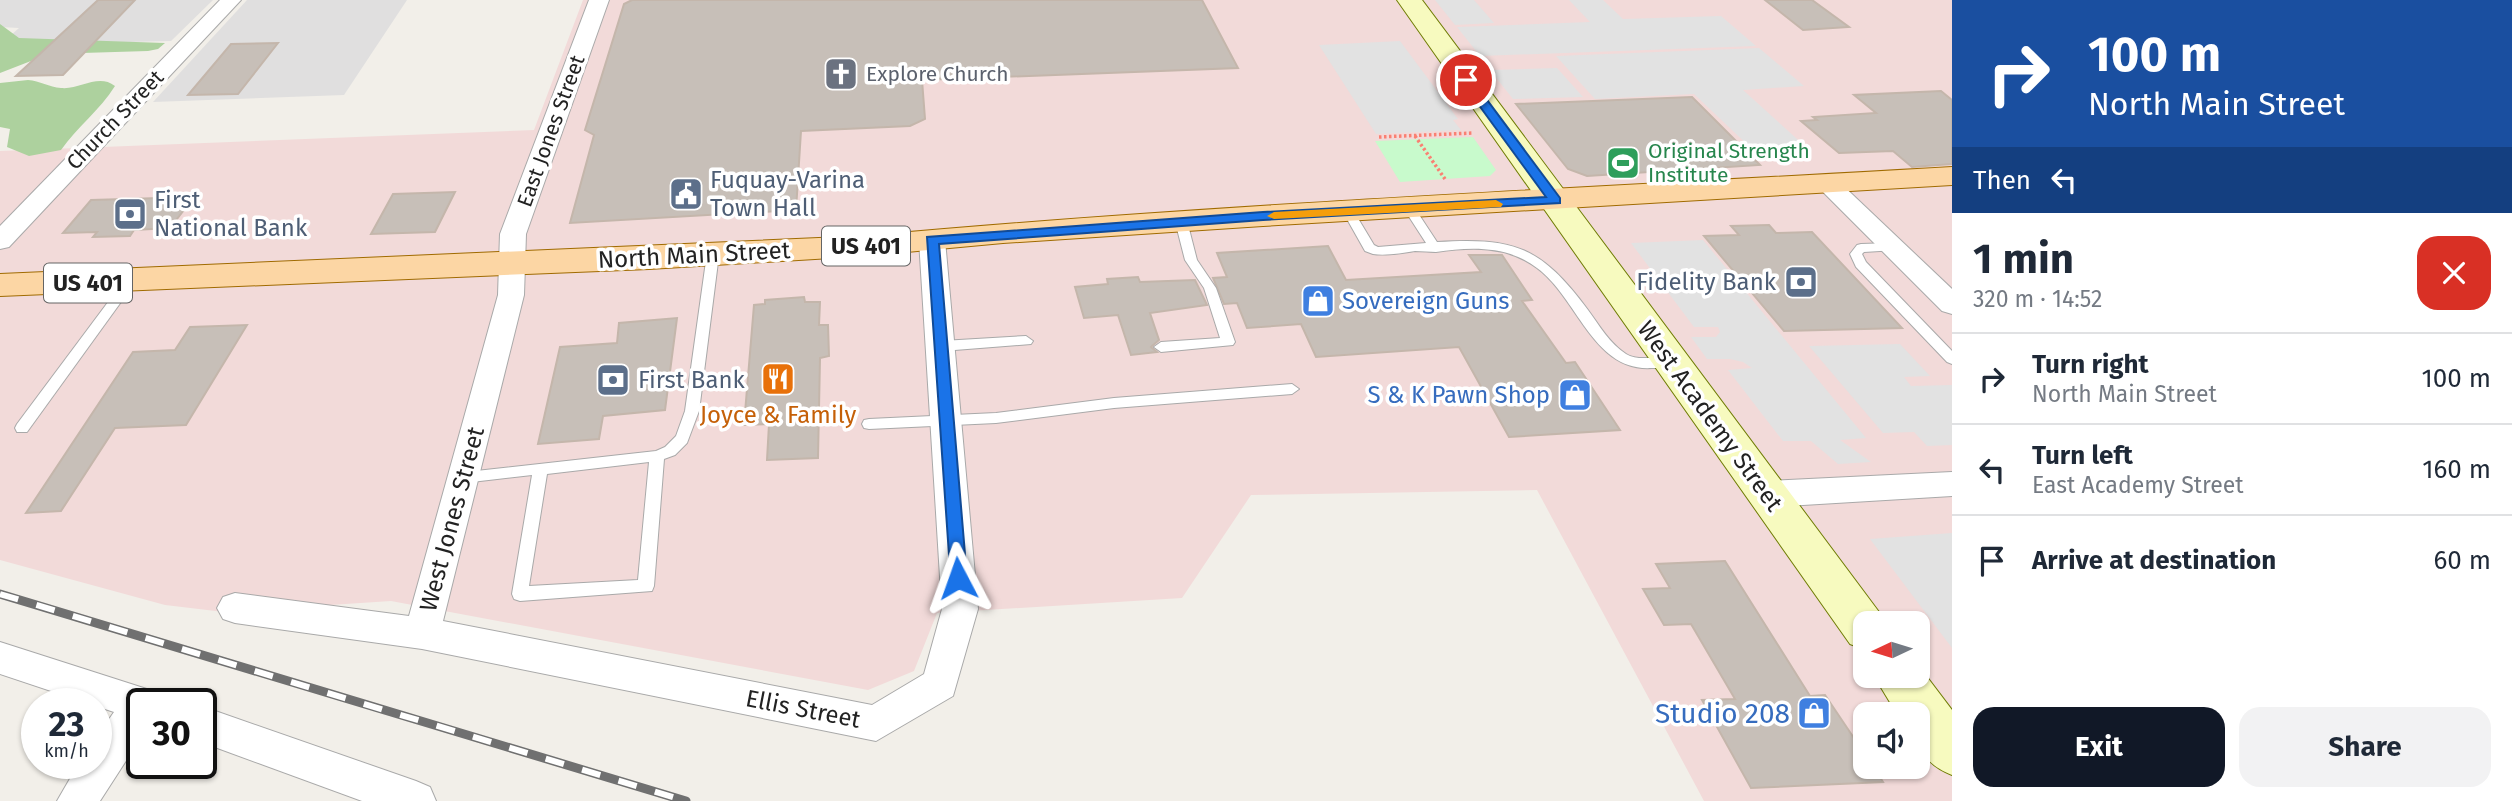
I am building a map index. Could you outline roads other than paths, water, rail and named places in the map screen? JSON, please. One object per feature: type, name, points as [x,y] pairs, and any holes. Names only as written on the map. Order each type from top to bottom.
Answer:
[{"type":"main road","name":"West Academy Street","points":[[1409,0],[1502,132],[1853,612]]},
{"type":"main road","name":"US 401","points":[[1555,201],[1952,176]]},
{"type":"main road","name":"North Main Street","points":[[0,285],[713,254],[1181,221],[1555,201]]},
{"type":"main road","points":[[1907,688],[1952,751]]},
{"type":"street","name":"Church Street","points":[[0,241],[231,0]]},
{"type":"street","name":"East Jones Street","points":[[512,263],[513,234],[599,0]]},
{"type":"street","points":[[1827,183],[1952,304]]},
{"type":"street","name":"Ellis Street","points":[[422,633],[876,723],[940,684],[960,610],[932,240]]},
{"type":"street","name":"West Jones Street","points":[[236,608],[422,633],[512,295],[512,263]]},
{"type":"street","points":[[1768,494],[1952,484]]},
{"type":"street","points":[[0,658],[126,698]]},
{"type":"street","points":[[77,801],[126,728]]},
{"type":"street","points":[[217,730],[416,801]]},
{"type":"lane","points":[[1410,209],[1434,248]]},
{"type":"lane","points":[[1349,212],[1369,248],[1377,251],[1491,245],[1531,257],[1561,281],[1616,355],[1631,363],[1670,362]]},
{"type":"lane","points":[[1161,347],[1228,342],[1210,288],[1192,260],[1181,221]]},
{"type":"lane","points":[[1892,247],[1861,248],[1856,254],[1860,264],[1952,359]]},
{"type":"lane","points":[[463,477],[657,456],[670,451],[682,439],[692,411],[713,254]]},
{"type":"lane","points":[[22,428],[130,281]]},
{"type":"lane","points":[[942,346],[1026,341]]},
{"type":"lane","points":[[869,425],[996,418],[1114,403],[1292,389]]},
{"type":"lane","points":[[540,469],[520,594],[646,586],[657,456]]},
{"type":"railway","points":[[0,594],[686,801]]},
{"type":"place","name":"Explore Church","points":[[841,74]]},
{"type":"place","name":"Original Strength Institute","points":[[1623,163]]},
{"type":"place","name":"Fuquay-Varina Town Hall","points":[[686,194]]},
{"type":"place","name":"First National Bank","points":[[130,214]]},
{"type":"place","name":"Fidelity Bank","points":[[1801,282]]},
{"type":"place","name":"Sovereign Guns","points":[[1318,301]]},
{"type":"place","name":"Joyce & Family","points":[[778,379]]},
{"type":"place","name":"First Bank","points":[[613,380]]},
{"type":"place","name":"S & K Pawn Shop","points":[[1575,395]]},
{"type":"place","name":"Studio 208","points":[[1814,713]]}]
